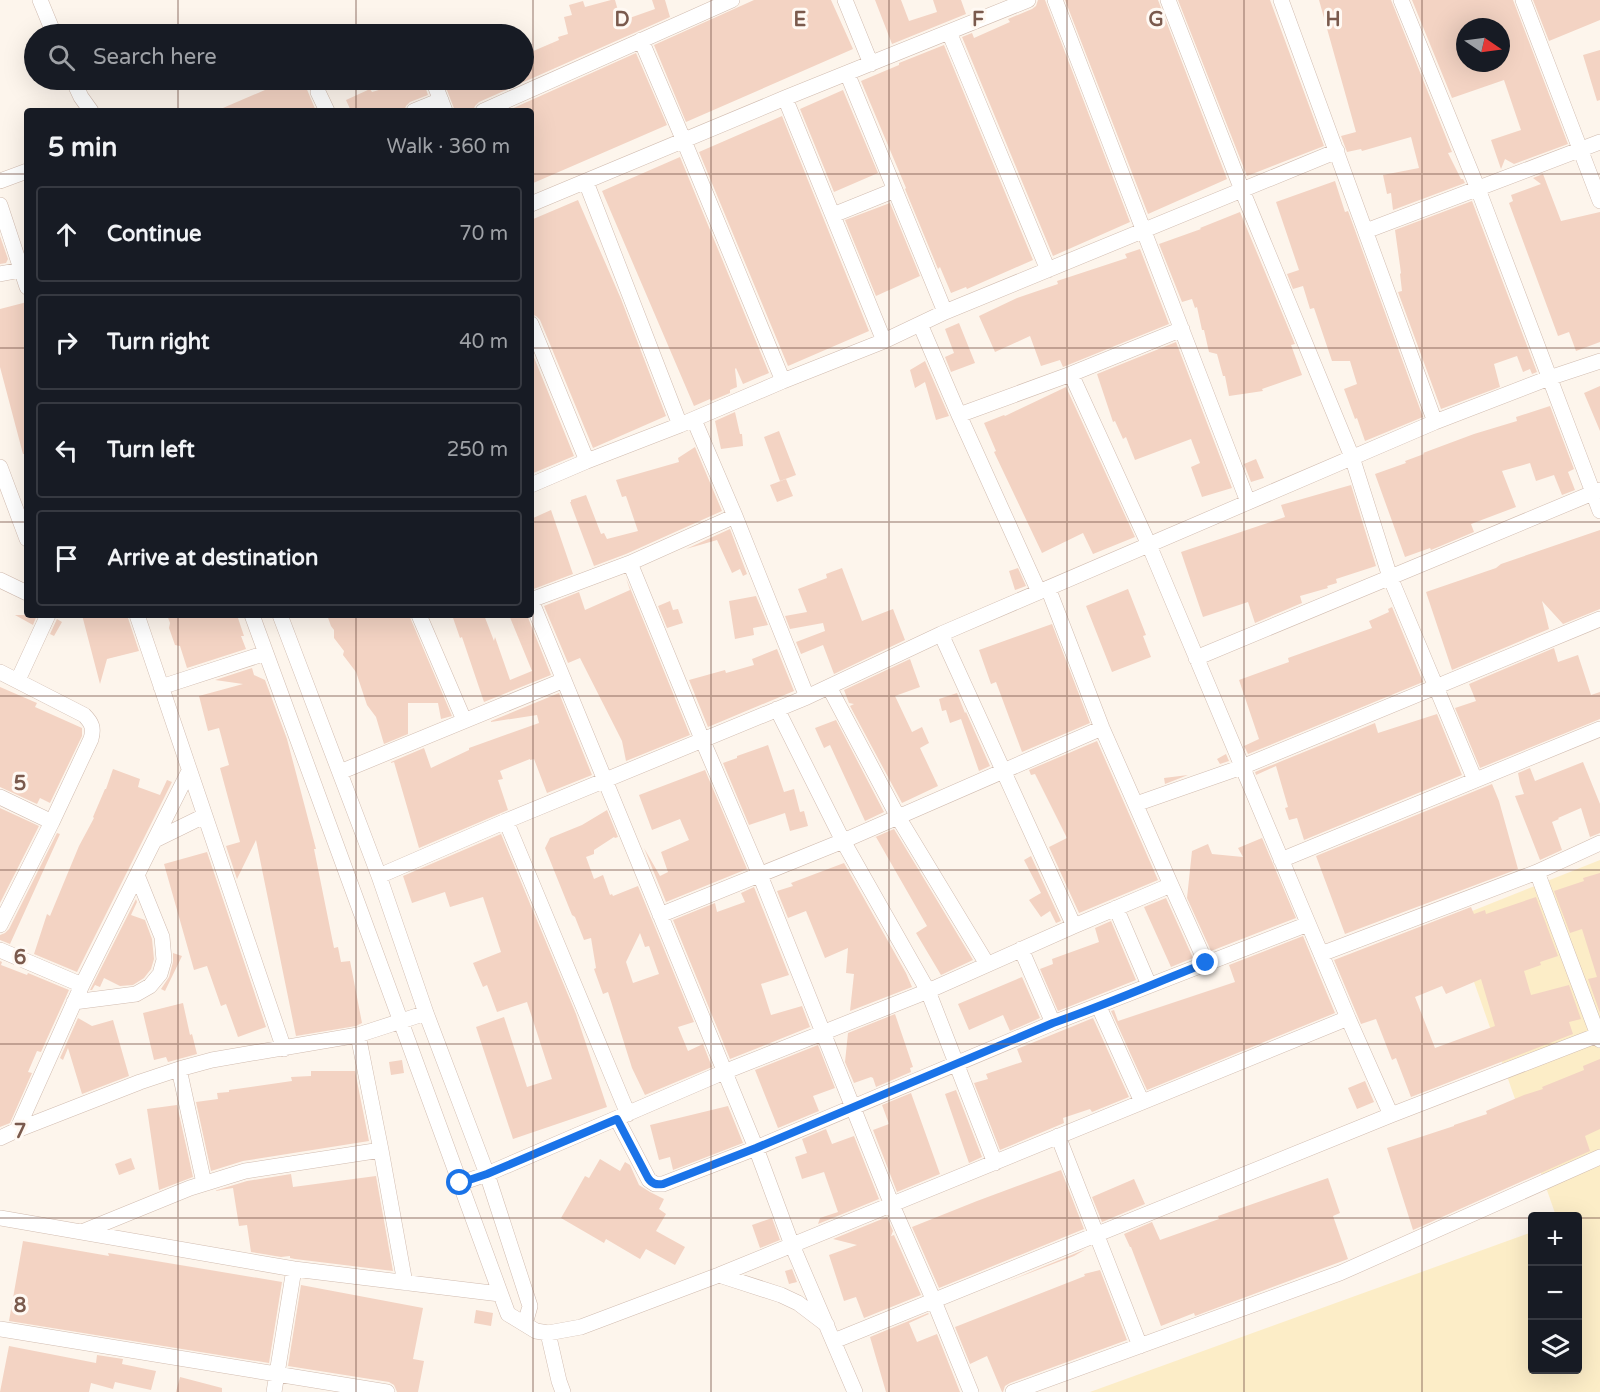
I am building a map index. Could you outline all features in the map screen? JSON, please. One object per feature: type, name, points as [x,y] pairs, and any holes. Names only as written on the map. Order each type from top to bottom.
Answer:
[{"type":"street","points":[[40,0],[50,24]]},
{"type":"street","points":[[534,88],[732,0]]},
{"type":"street","points":[[844,0],[871,64]]},
{"type":"street","points":[[534,203],[1028,0]]},
{"type":"street","points":[[1055,0],[1248,502]]},
{"type":"street","points":[[1168,0],[1242,190],[1352,457],[1390,577],[1475,780]]},
{"type":"street","points":[[1281,0],[1435,422]]},
{"type":"street","points":[[1401,0],[1478,189],[1549,378],[1596,491],[1600,511]]},
{"type":"street","points":[[1523,0],[1600,201]]},
{"type":"street","points":[[949,32],[1048,270]]},
{"type":"street","points":[[641,40],[783,381]]},
{"type":"street","points":[[847,73],[945,312]]},
{"type":"street","points":[[437,90],[443,106]]},
{"type":"street","points":[[490,108],[530,90]]},
{"type":"street","points":[[318,92],[326,108]]},
{"type":"street","points":[[785,98],[884,341]]},
{"type":"street","points":[[1366,231],[1600,142]]},
{"type":"street","points":[[534,484],[687,423],[783,381],[884,341],[945,312],[1337,151]]},
{"type":"street","points":[[0,181],[24,172]]},
{"type":"street","points":[[586,182],[687,423],[735,516],[807,697]]},
{"type":"street","points":[[833,215],[895,189]]},
{"type":"street","points":[[1,215],[24,278]]},
{"type":"street","points":[[0,274],[21,270]]},
{"type":"street","points":[[920,324],[959,415],[1043,590],[1206,963]]},
{"type":"street","points":[[959,415],[1071,374],[1182,329]]},
{"type":"street","points":[[534,331],[587,461]]},
{"type":"street","points":[[379,876],[506,820],[807,697],[941,633],[1352,457],[1435,422],[1600,361]]},
{"type":"street","points":[[1071,374],[1149,545],[1391,1115]]},
{"type":"street","points":[[0,467],[24,530]]},
{"type":"street","points":[[1196,658],[1596,491]]},
{"type":"street","points":[[534,599],[630,563],[735,516]]},
{"type":"street","points":[[630,563],[760,875],[892,1205],[971,1392]]},
{"type":"street","points":[[0,580],[24,592]]},
{"type":"street","points":[[534,607],[756,1148],[792,1245],[855,1392]]},
{"type":"street","points":[[18,680],[47,618]]},
{"type":"street","points":[[138,618],[284,1049]]},
{"type":"street","points":[[253,618],[500,1294],[508,1314],[536,1330],[548,1333],[581,1327],[719,1275],[1348,1018]]},
{"type":"street","points":[[281,618],[379,876],[426,1013],[487,1174],[530,1306],[525,1324]]},
{"type":"street","points":[[420,618],[464,720]]},
{"type":"street","points":[[1136,804],[1242,767],[1600,619]]},
{"type":"street","points":[[941,633],[1074,926]]},
{"type":"street","points":[[161,687],[266,653]]},
{"type":"street","points":[[0,672],[84,715],[91,722],[93,729],[91,739],[52,822],[2,916]]},
{"type":"street","points":[[340,772],[564,680]]},
{"type":"street","points":[[829,687],[898,817],[987,964]]},
{"type":"street","points":[[777,709],[843,841],[928,991],[994,1163]]},
{"type":"street","points":[[660,915],[843,841],[1102,728]]},
{"type":"street","points":[[1281,860],[1600,729]]},
{"type":"street","points":[[17,1130],[82,985],[189,771]]},
{"type":"street","points":[[0,796],[52,822]]},
{"type":"street","points":[[155,840],[204,816]]},
{"type":"street","points":[[506,820],[648,1178],[655,1184],[663,1184],[756,1148],[1053,1023],[1308,924]]},
{"type":"street","points":[[1321,954],[1537,872],[1600,843]]},
{"type":"street","points":[[834,1341],[1391,1115],[1599,1036],[1537,872]]},
{"type":"street","points":[[74,1002],[136,993],[150,986],[160,974],[164,960],[162,937],[137,875]]},
{"type":"street","points":[[460,1183],[487,1174],[724,1072],[928,991],[1171,885]]},
{"type":"street","points":[[1116,908],[1149,985]]},
{"type":"street","points":[[1021,949],[1053,1023]]},
{"type":"street","points":[[0,950],[82,985]]},
{"type":"street","points":[[1099,1007],[1142,1102]]},
{"type":"street","points":[[0,1138],[140,1082],[179,1069],[212,1060],[358,1035],[426,1013]]},
{"type":"street","points":[[358,1035],[405,1283]]},
{"type":"street","points":[[179,1069],[204,1183]]},
{"type":"street","points":[[1058,1136],[1140,1346]]},
{"type":"street","points":[[81,1233],[190,1188],[246,1171],[381,1150]]},
{"type":"street","points":[[1013,1392],[1340,1273],[1600,1157]]},
{"type":"street","points":[[0,1218],[294,1269],[500,1294]]},
{"type":"street","points":[[274,1392],[294,1269]]},
{"type":"street","points":[[719,1275],[781,1295],[798,1303],[827,1325]]},
{"type":"street","points":[[0,1329],[387,1392]]},
{"type":"street","points":[[548,1333],[563,1392]]},
{"type":"sand","points":[[1600,860],[1600,1392],[1090,1392],[1528,1233],[1528,1374],[1582,1374],[1582,1212],[1555,1212],[1452,919]]},
{"type":"building","points":[[615,0],[621,21],[655,9],[652,0],[665,0],[670,17],[534,78],[534,51],[568,34],[564,17],[572,15],[569,5],[583,1],[585,7]]},
{"type":"building","points":[[754,0],[831,0],[853,49],[686,122],[654,45]]},
{"type":"building","points":[[875,0],[901,0],[909,21],[937,12],[933,0],[961,0],[966,14],[892,44]]},
{"type":"building","points":[[1038,0],[1045,0],[1130,222],[1053,256],[962,37],[972,33],[974,38],[1010,22],[1008,19],[1032,9]]},
{"type":"building","points":[[1065,0],[1158,0],[1227,179],[1148,214]]},
{"type":"building","points":[[1178,0],[1270,0],[1324,146],[1247,176]]},
{"type":"building","points":[[1319,0],[1391,0],[1452,152],[1448,153],[1465,183],[1393,210],[1391,193],[1387,194],[1383,175],[1419,168],[1411,137],[1362,151],[1361,149],[1347,152],[1341,136],[1356,132]]},
{"type":"building","points":[[1412,0],[1513,0],[1568,144],[1514,164],[1505,159],[1501,169],[1491,140],[1521,130],[1504,80],[1452,98]]},
{"type":"building","points":[[1533,0],[1600,0],[1600,20],[1549,41]]},
{"type":"building","points":[[944,45],[1033,260],[967,289],[966,287],[951,293],[940,267],[938,269],[861,81]]},
{"type":"building","points":[[1600,50],[1600,100],[1597,101],[1583,55]]},
{"type":"building","points":[[636,53],[667,125],[534,183],[534,108],[514,108]]},
{"type":"building","points":[[265,90],[307,90],[315,108],[223,108]]},
{"type":"building","points":[[368,90],[372,92],[426,90],[428,95],[410,102],[405,108],[350,108],[346,100]]},
{"type":"building","points":[[447,90],[506,90],[479,102],[474,108],[454,108]]},
{"type":"building","points":[[843,90],[878,173],[834,192],[800,109]]},
{"type":"building","points":[[782,116],[869,331],[788,366],[699,152]]},
{"type":"building","points":[[680,157],[769,373],[743,384],[736,368],[737,387],[730,390],[730,393],[694,406],[602,191]]},
{"type":"building","points":[[1543,174],[1561,221],[1600,212],[1600,342],[1576,351],[1569,332],[1558,336],[1509,203],[1513,201],[1511,195],[1541,184],[1533,178]]},
{"type":"building","points":[[1335,181],[1423,417],[1365,441],[1344,389],[1357,384],[1350,361],[1332,361],[1314,308],[1310,309],[1303,286],[1293,289],[1287,274],[1299,270],[1276,202]]},
{"type":"building","points":[[578,200],[621,299],[666,416],[593,448],[540,320],[534,315],[534,219]]},
{"type":"building","points":[[1472,201],[1537,372],[1532,374],[1530,369],[1523,372],[1517,356],[1494,364],[1500,387],[1441,409],[1398,292],[1402,291],[1395,230]]},
{"type":"building","points":[[890,203],[920,276],[876,296],[845,220]]},
{"type":"building","points":[[1240,212],[1295,344],[1291,345],[1302,375],[1262,389],[1263,391],[1229,396],[1217,354],[1209,352],[1197,307],[1195,308],[1192,299],[1182,302],[1159,244]]},
{"type":"building","points":[[0,236],[8,259],[6,263],[0,264]]},
{"type":"building","points":[[1140,249],[1169,324],[1063,367],[1060,360],[1041,366],[1030,336],[995,352],[979,316],[1017,298],[1058,284],[1057,281],[1127,258],[1125,254]]},
{"type":"building","points":[[24,303],[24,454],[0,367],[0,309]]},
{"type":"building","points":[[959,323],[975,363],[951,372],[945,357],[954,353],[945,329]]},
{"type":"building","points":[[1176,342],[1232,488],[1202,497],[1191,467],[1200,463],[1191,439],[1135,460],[1126,437],[1123,439],[1115,421],[1113,422],[1097,374]]},
{"type":"building","points":[[534,357],[574,456],[534,473]]},
{"type":"building","points":[[925,361],[949,416],[936,420],[925,382],[915,388],[910,370]]},
{"type":"building","points":[[1600,386],[1600,431],[1584,393]]},
{"type":"building","points":[[1066,387],[1135,537],[1093,554],[1083,533],[1042,553],[994,452],[996,451],[984,423],[1005,416]]},
{"type":"building","points":[[1550,406],[1574,469],[1568,472],[1575,490],[1562,495],[1554,475],[1536,481],[1530,463],[1502,471],[1516,507],[1471,524],[1474,532],[1431,550],[1430,548],[1405,557],[1375,474],[1406,463],[1405,461],[1423,453],[1517,421],[1516,417]]},
{"type":"building","points":[[735,412],[743,446],[721,449],[715,421]]},
{"type":"building","points":[[779,431],[796,475],[780,481],[764,437]]},
{"type":"building","points":[[695,447],[722,511],[594,566],[571,500],[586,495],[601,534],[604,533],[607,539],[638,531],[626,496],[622,497],[616,480],[679,462],[678,458]]},
{"type":"building","points":[[1256,459],[1264,478],[1251,482],[1244,464]]},
{"type":"building","points":[[786,479],[793,496],[777,502],[770,485]]},
{"type":"building","points":[[1351,485],[1376,566],[1336,579],[1337,583],[1327,586],[1328,588],[1300,596],[1302,603],[1255,623],[1248,602],[1203,617],[1181,552],[1285,517],[1281,505]]},
{"type":"building","points":[[551,510],[573,574],[534,589],[534,518]]},
{"type":"building","points":[[730,529],[747,574],[743,576],[740,569],[732,573],[717,540],[686,549]]},
{"type":"building","points":[[1600,530],[1600,609],[1563,624],[1542,601],[1549,629],[1452,670],[1426,592]]},
{"type":"building","points":[[842,568],[862,621],[893,609],[905,640],[834,674],[823,645],[801,654],[796,642],[825,631],[823,623],[790,629],[785,616],[807,612],[798,589],[827,578],[826,574]]},
{"type":"building","points":[[1018,568],[1026,586],[1015,590],[1009,571]]},
{"type":"building","points":[[626,578],[690,735],[626,761],[622,741],[580,658],[568,663],[544,606],[579,592],[585,610],[630,590]]},
{"type":"building","points":[[1128,589],[1146,635],[1143,636],[1151,657],[1112,672],[1086,606]]},
{"type":"building","points":[[756,596],[768,625],[753,628],[754,635],[735,639],[729,601]]},
{"type":"building","points":[[670,601],[673,610],[678,609],[683,623],[667,628],[658,606]]},
{"type":"building","points":[[1392,607],[1423,682],[1248,754],[1244,746],[1259,739],[1239,680],[1289,662],[1288,658],[1372,628],[1369,621],[1389,612],[1388,609]]},
{"type":"building","points":[[15,615],[36,618],[33,625]]},
{"type":"building","points":[[83,618],[128,618],[139,651],[107,659],[100,684]]},
{"type":"building","points":[[168,618],[238,618],[246,649],[187,668],[180,646],[175,645],[169,628]]},
{"type":"building","points":[[328,618],[410,618],[452,716],[441,719],[438,703],[408,703],[408,734],[384,744],[376,717],[367,705],[356,672],[343,655],[344,651],[334,638],[334,630]]},
{"type":"building","points":[[453,618],[485,618],[494,641],[495,637],[510,680],[532,671],[510,618],[528,618],[551,675],[484,702],[462,637],[460,638]]},
{"type":"building","points":[[57,619],[62,622],[54,636],[50,634]]},
{"type":"building","points":[[1052,624],[1090,723],[1022,752],[996,682],[991,684],[979,650]]},
{"type":"building","points":[[1554,648],[1558,662],[1578,655],[1591,695],[1600,692],[1600,719],[1480,768],[1455,708],[1476,701],[1469,684]]},
{"type":"building","points":[[777,649],[794,691],[708,727],[689,680],[754,665],[752,659]]},
{"type":"building","points":[[910,659],[920,687],[895,696],[912,732],[922,727],[929,743],[920,748],[938,786],[902,803],[850,706],[854,704],[849,703],[844,690]]},
{"type":"building","points":[[252,668],[254,675],[265,680],[287,739],[316,849],[314,849],[334,948],[338,947],[341,962],[350,961],[362,1023],[356,1026],[296,1036],[256,840],[237,879],[226,846],[240,842],[220,768],[229,765],[219,728],[208,731],[199,696],[243,684],[215,680]]},
{"type":"building","points":[[0,687],[37,703],[35,707],[82,728],[82,736],[50,803],[40,798],[37,804],[0,787]]},
{"type":"building","points":[[559,693],[592,775],[547,793],[534,759],[500,771],[503,779],[498,780],[508,810],[419,848],[394,762],[391,762],[424,748],[431,768],[469,748],[539,723],[537,715],[491,721]]},
{"type":"building","points":[[957,693],[990,766],[979,771],[961,719],[950,723],[946,710],[942,711],[939,699]]},
{"type":"building","points":[[1437,714],[1462,775],[1304,840],[1297,818],[1289,820],[1285,808],[1288,807],[1276,766],[1256,775],[1255,772],[1375,723],[1378,733]]},
{"type":"building","points":[[836,720],[884,812],[865,821],[830,745],[824,748],[815,728]]},
{"type":"building","points":[[1097,741],[1158,880],[1079,913],[1049,847],[1067,838],[1035,774],[1031,775],[1029,770]]},
{"type":"building","points":[[768,745],[784,792],[794,789],[800,812],[804,811],[808,826],[790,831],[785,813],[749,825],[723,763]]},
{"type":"building","points":[[1226,754],[1229,761],[1220,764],[1217,759]]},
{"type":"building","points":[[1583,762],[1600,804],[1600,833],[1590,837],[1581,808],[1558,818],[1552,822],[1562,850],[1540,860],[1515,796],[1524,794],[1518,773],[1530,768],[1535,781]]},
{"type":"building","points":[[113,769],[140,779],[138,787],[160,795],[167,780],[172,782],[77,972],[34,954],[47,914],[50,916],[79,846],[94,818]]},
{"type":"building","points":[[705,770],[747,869],[666,902],[644,848],[660,876],[668,872],[661,852],[689,840],[680,819],[652,830],[639,795]]},
{"type":"building","points":[[1188,775],[1165,784],[1164,778]]},
{"type":"building","points":[[1492,784],[1518,869],[1345,934],[1316,856]]},
{"type":"building","points":[[0,808],[39,826],[0,903]]},
{"type":"building","points":[[607,810],[618,837],[614,837],[594,850],[594,854],[586,857],[594,879],[603,875],[610,895],[613,896],[638,886],[694,1022],[678,1027],[688,1051],[703,1044],[712,1067],[645,1095],[632,1068],[608,992],[603,994],[594,969],[596,968],[591,938],[584,940],[545,848],[550,838],[582,825]],"holes":[[[640,933],[645,947],[649,946],[659,974],[633,983],[626,962]]]},
{"type":"building","points":[[894,829],[973,960],[941,975],[916,933],[927,926],[876,837],[873,838]]},
{"type":"building","points":[[57,833],[60,834],[10,944],[0,940],[0,935],[9,929]]},
{"type":"building","points":[[501,834],[576,1014],[607,1107],[513,1139],[476,1027],[504,1017],[527,1087],[552,1079],[527,1002],[497,1012],[487,985],[483,987],[473,963],[501,952],[483,897],[450,907],[445,892],[412,903],[403,876]]},
{"type":"building","points":[[1262,838],[1296,918],[1211,951],[1187,898],[1192,851],[1208,844],[1212,854],[1243,857],[1238,848]]},
{"type":"building","points":[[207,852],[266,1027],[238,1037],[226,1004],[221,1006],[207,966],[194,970],[164,864]]},
{"type":"building","points":[[1031,856],[1061,921],[1056,923],[1050,911],[1041,917],[1029,900],[1041,893],[1024,860]]},
{"type":"building","points":[[844,863],[912,987],[850,1011],[854,974],[846,973],[848,948],[825,958],[806,911],[788,918],[777,891],[793,886],[791,883]]},
{"type":"building","points":[[1600,873],[1600,1013],[1588,979],[1597,977],[1582,929],[1570,933],[1554,891]]},
{"type":"building","points":[[754,887],[789,975],[761,984],[771,1015],[802,1006],[810,1027],[730,1059],[673,920],[715,903],[717,912],[745,902],[741,893]]},
{"type":"building","points":[[1536,897],[1558,956],[1524,971],[1531,995],[1569,985],[1581,1019],[1569,1022],[1573,1034],[1411,1097],[1396,1058],[1392,1060],[1376,1019],[1361,1024],[1334,960],[1471,907],[1474,914],[1485,910],[1486,914]],"holes":[[[1481,979],[1495,1026],[1435,1048],[1415,997],[1442,986],[1446,994]]]},
{"type":"building","points":[[1166,898],[1193,958],[1171,967],[1144,907]]},
{"type":"building","points":[[136,899],[137,902],[131,915],[145,920],[152,939],[154,959],[151,969],[144,978],[133,985],[120,986],[104,978],[100,987],[95,985],[90,990]]},
{"type":"building","points":[[1111,921],[1136,980],[1058,1011],[1040,969],[1053,964],[1052,959],[1099,942],[1095,928]]},
{"type":"building","points":[[1303,936],[1335,1013],[1147,1090],[1111,1011],[1114,1010],[1118,1021],[1235,982],[1229,965]]},
{"type":"building","points":[[173,953],[182,956],[165,991],[161,989],[169,977]]},
{"type":"building","points":[[0,961],[1,965],[27,975],[28,973],[69,990],[41,1052],[37,1051],[28,1072],[32,1073],[10,1123],[0,1127]]},
{"type":"building","points":[[1022,977],[1040,1018],[1010,1031],[1003,1015],[969,1030],[958,1004]]},
{"type":"building","points":[[183,1003],[197,1054],[168,1062],[166,1057],[154,1060],[143,1013]]},
{"type":"building","points":[[895,1014],[913,1067],[910,1068],[911,1072],[876,1087],[871,1077],[854,1083],[845,1062],[848,1033]]},
{"type":"building","points":[[78,1018],[92,1026],[113,1020],[129,1076],[82,1094],[68,1048],[63,1060],[60,1058]]},
{"type":"building","points":[[1093,1018],[1129,1097],[1092,1112],[1090,1109],[1063,1118],[1064,1123],[1000,1150],[974,1083],[988,1079],[986,1074],[1022,1062],[1017,1049]]},
{"type":"building","points":[[818,1045],[835,1088],[813,1096],[819,1111],[778,1128],[755,1070]]},
{"type":"building","points":[[1600,1059],[1600,1129],[1585,1136],[1590,1151],[1413,1230],[1387,1148],[1487,1114],[1486,1111],[1543,1089],[1542,1087],[1584,1070],[1583,1066]]},
{"type":"building","points":[[402,1060],[404,1073],[391,1075],[389,1062]]},
{"type":"building","points":[[311,1071],[355,1071],[369,1141],[243,1161],[211,1171],[196,1102],[218,1099],[217,1093],[229,1092],[229,1090],[292,1081],[291,1077],[311,1076]]},
{"type":"building","points":[[1365,1081],[1374,1102],[1357,1109],[1348,1088]]},
{"type":"building","points":[[956,1090],[982,1157],[969,1163],[945,1094]]},
{"type":"building","points":[[911,1093],[940,1174],[897,1192],[873,1130],[889,1124],[882,1105]]},
{"type":"building","points":[[177,1105],[193,1177],[159,1190],[147,1109]]},
{"type":"building","points":[[728,1106],[743,1143],[673,1170],[670,1157],[659,1160],[650,1125]]},
{"type":"building","points":[[826,1129],[832,1144],[854,1136],[879,1199],[818,1224],[820,1218],[838,1212],[824,1172],[802,1179],[795,1157],[807,1153],[802,1139]]},
{"type":"building","points":[[131,1158],[135,1169],[119,1175],[115,1164]]},
{"type":"building","points":[[600,1159],[620,1171],[625,1162],[630,1165],[639,1185],[664,1199],[659,1209],[666,1214],[656,1231],[685,1247],[675,1265],[646,1249],[640,1259],[606,1239],[604,1243],[561,1218],[585,1176],[589,1178]]},
{"type":"building","points":[[1061,1170],[1084,1229],[939,1288],[912,1227]]},
{"type":"building","points":[[291,1174],[293,1187],[376,1176],[393,1271],[251,1252],[247,1225],[239,1226],[233,1188],[214,1191],[247,1181]]},
{"type":"building","points":[[1328,1178],[1340,1213],[1333,1216],[1348,1259],[1195,1316],[1194,1313],[1161,1326],[1124,1234],[1152,1222],[1160,1240],[1219,1219],[1218,1216]]},
{"type":"building","points":[[1134,1179],[1145,1204],[1102,1222],[1092,1197]]},
{"type":"building","points":[[887,1217],[893,1231],[891,1236],[894,1235],[921,1295],[864,1318],[856,1297],[844,1301],[829,1255],[857,1245],[833,1239]]},
{"type":"building","points":[[772,1218],[780,1240],[760,1248],[752,1225]]},
{"type":"building","points":[[23,1241],[282,1282],[269,1363],[9,1321]]},
{"type":"building","points":[[1086,1249],[1074,1256],[1006,1282]]},
{"type":"building","points":[[792,1269],[797,1282],[789,1284],[785,1271]]},
{"type":"building","points":[[1100,1270],[1127,1340],[1010,1383],[1005,1386],[1003,1392],[987,1356],[970,1364],[955,1327],[1085,1276],[1084,1274]]},
{"type":"building","points":[[301,1285],[423,1308],[413,1359],[424,1361],[418,1392],[397,1392],[394,1385],[389,1382],[288,1366]]},
{"type":"building","points":[[476,1310],[493,1313],[491,1326],[474,1323]]},
{"type":"building","points":[[928,1313],[909,1323],[917,1342],[937,1334],[960,1392],[886,1392],[870,1337]]},
{"type":"building","points":[[9,1346],[96,1363],[97,1355],[123,1359],[122,1364],[156,1371],[151,1390],[115,1382],[113,1389],[91,1383],[89,1392],[0,1392]]},
{"type":"building","points":[[180,1377],[222,1388],[222,1392],[176,1392]]},
{"type":"route","points":[[460,1183],[487,1174],[617,1119],[648,1178],[655,1184],[663,1184],[756,1148],[1053,1023],[1099,1007],[1206,963]]}]
